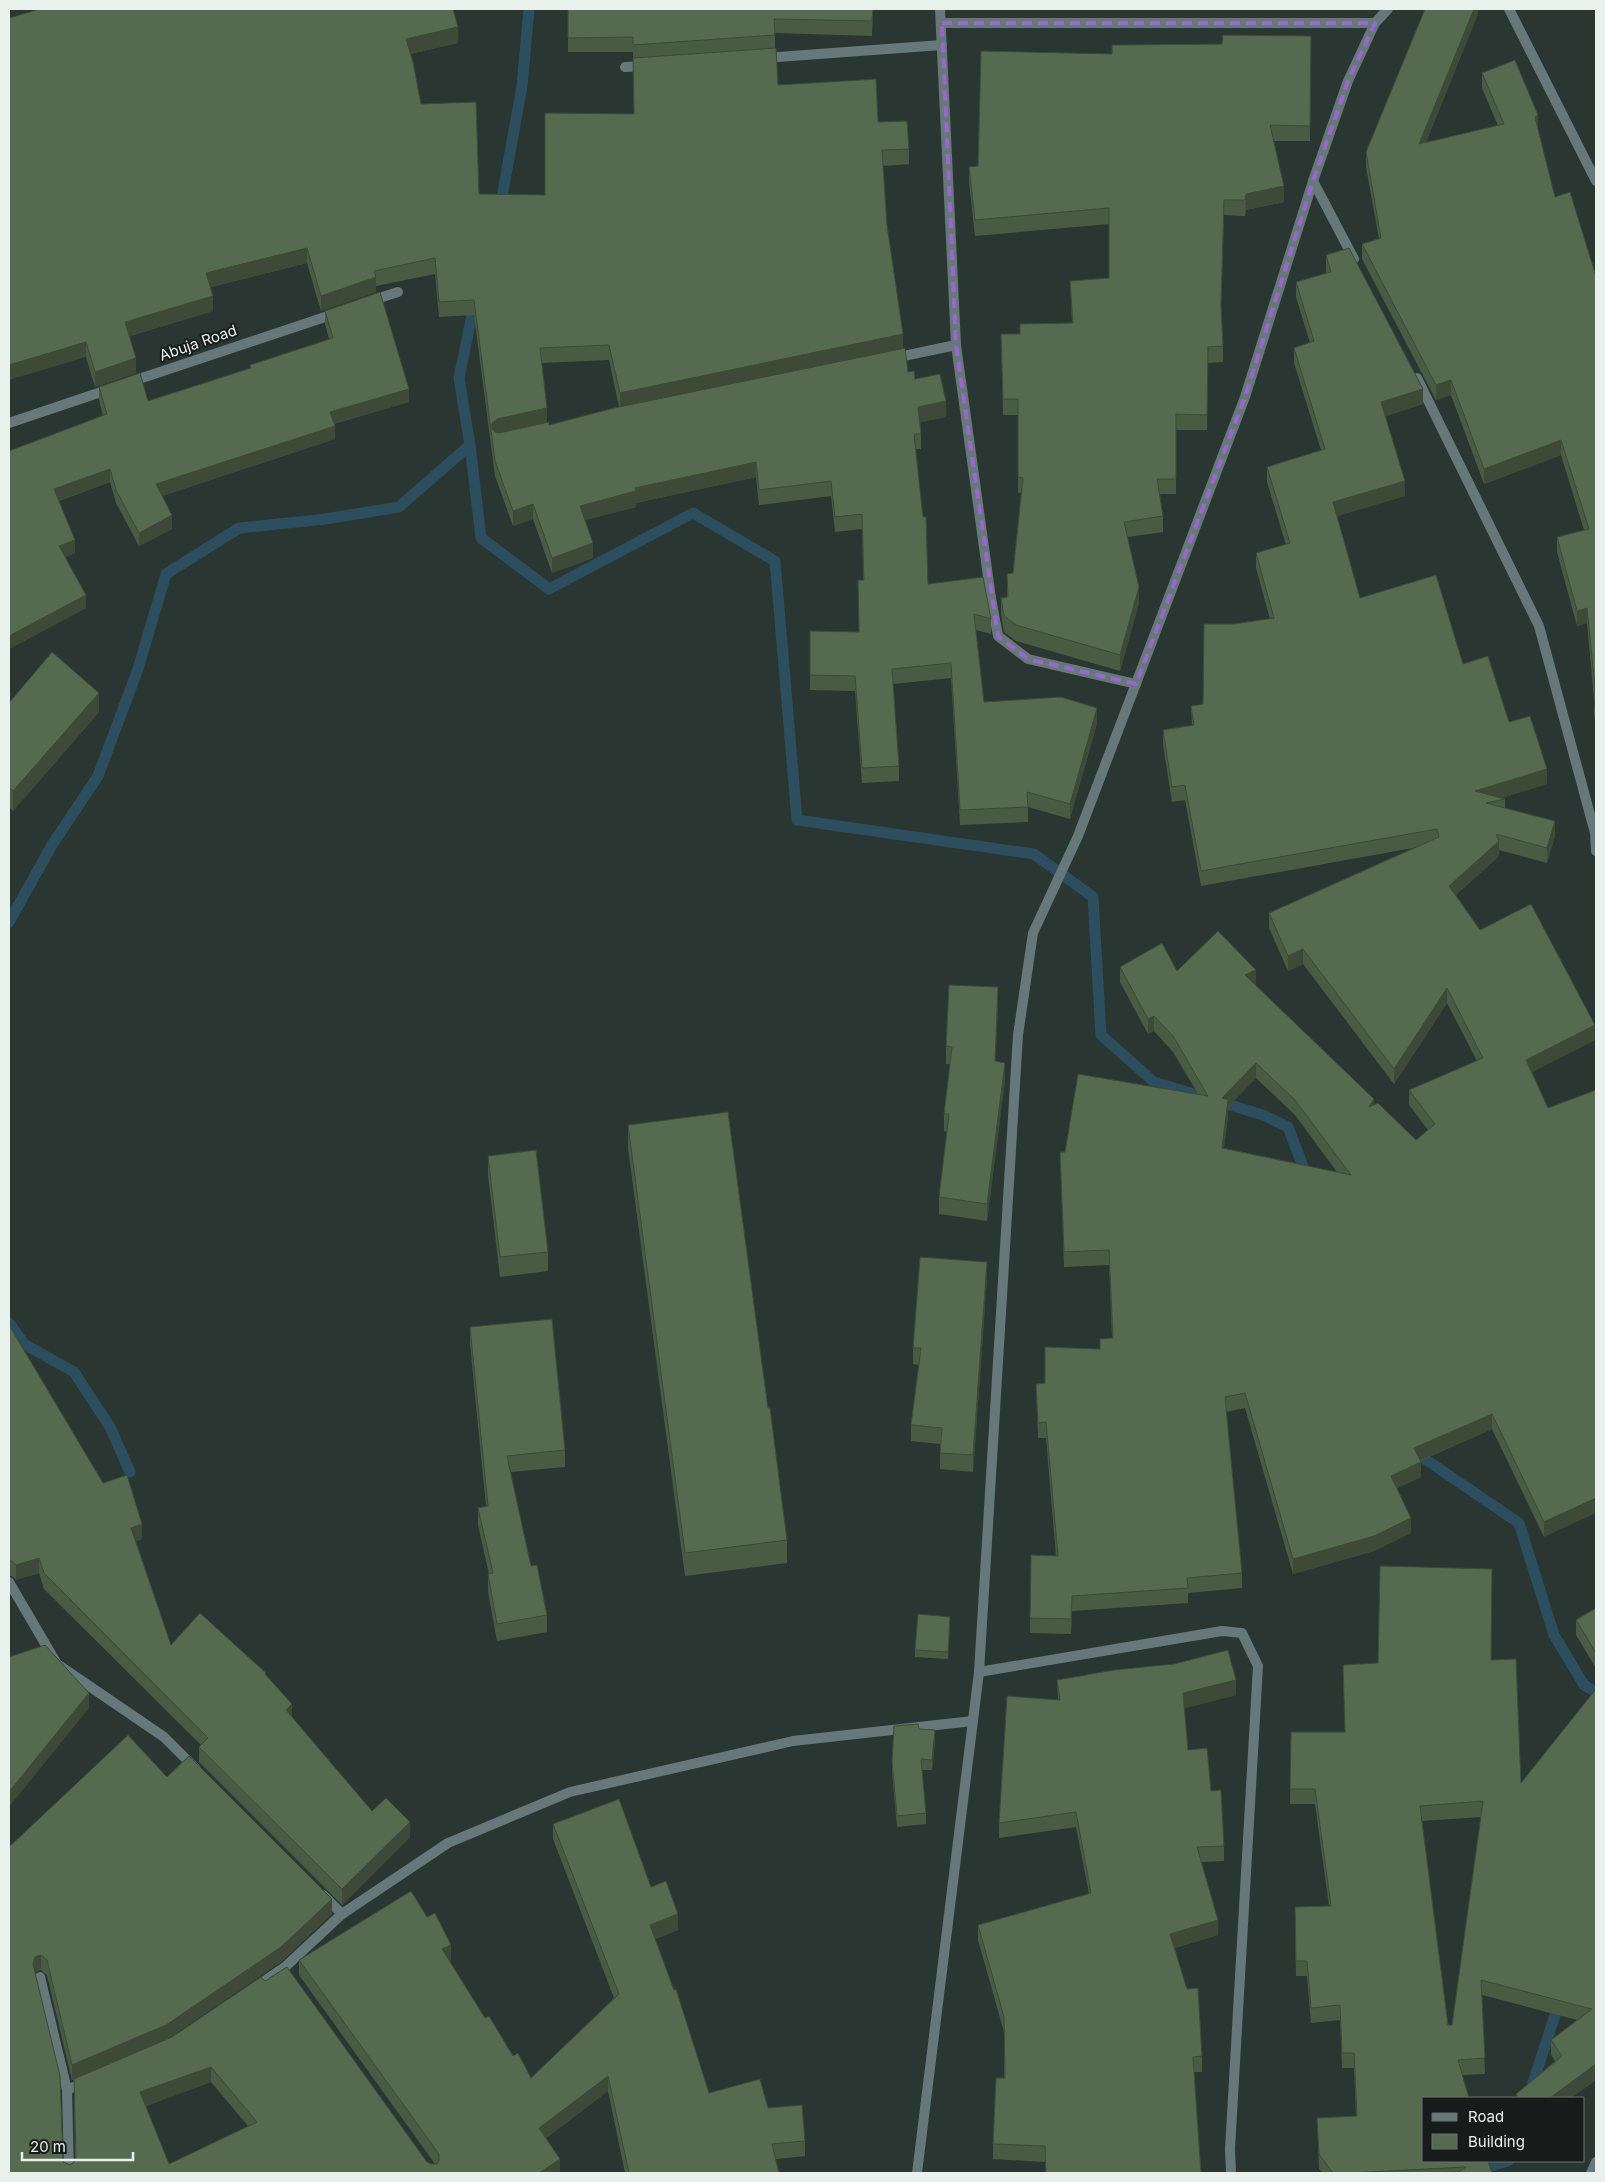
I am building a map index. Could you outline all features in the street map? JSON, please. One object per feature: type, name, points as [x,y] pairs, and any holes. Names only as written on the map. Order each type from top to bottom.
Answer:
[{"type":"street","points":[[940,9],[956,345],[998,636],[1028,659],[1136,684]]},
{"type":"street","points":[[917,2173],[979,1672],[1018,1035],[1033,933],[1078,836],[1245,397],[1313,181],[1348,81],[1375,23],[1388,9]]},
{"type":"street","points":[[1509,9],[1596,182]]},
{"type":"street","points":[[942,23],[1375,23]]},
{"type":"street","points":[[754,58],[942,45]]},
{"type":"street","points":[[626,68],[655,65]]},
{"type":"street","points":[[1313,181],[1359,268]]},
{"type":"street","name":"Abuja Road","points":[[9,423],[398,292]]},
{"type":"street","points":[[888,359],[956,345]]},
{"type":"street","points":[[1410,365],[1539,626],[1595,833],[1596,851]]},
{"type":"street","points":[[9,1582],[57,1664],[164,1737],[205,1778]]},
{"type":"street","points":[[979,1672],[1222,1631],[1242,1633],[1258,1666],[1230,2173]]},
{"type":"street","points":[[246,1993],[288,1971],[342,1914],[448,1843],[570,1792],[793,1741],[973,1721]]},
{"type":"street","points":[[315,1887],[342,1914]]},
{"type":"street","points":[[40,1977],[67,2090],[68,2173]]},
{"type":"street","points":[[67,2090],[92,2079]]},
{"type":"street","points":[[1591,2173],[1596,2162]]},
{"type":"highlighted area","points":[[942,23],[1375,23],[1348,81],[1313,181],[1245,397],[1136,684],[1028,659],[998,636],[956,345]]},
{"type":"building","points":[[40,9],[453,9],[458,27],[406,39],[413,62],[421,104],[476,102],[479,194],[545,195],[545,113],[634,114],[633,58],[776,48],[778,85],[876,79],[878,122],[907,121],[909,149],[882,150],[887,225],[903,334],[620,393],[609,345],[540,348],[547,408],[497,419],[492,423],[491,428],[499,433],[549,422],[549,425],[614,408],[905,348],[908,372],[914,371],[915,379],[940,374],[946,401],[918,407],[921,434],[914,434],[923,517],[926,517],[928,584],[983,577],[991,619],[974,614],[984,702],[1061,697],[1097,708],[1070,804],[1027,792],[1028,807],[960,810],[951,663],[892,669],[899,766],[862,768],[855,676],[810,675],[810,631],[859,632],[858,580],[864,580],[862,514],[835,517],[831,481],[759,490],[756,462],[635,488],[636,491],[580,506],[593,543],[552,558],[533,504],[513,511],[495,461],[474,300],[439,302],[435,258],[374,271],[376,277],[321,296],[307,248],[206,273],[213,296],[125,322],[136,358],[95,372],[86,342],[9,365],[9,18]]},
{"type":"building","points":[[568,9],[873,9],[872,21],[774,19],[775,35],[633,45],[633,37],[568,38]]},
{"type":"building","points":[[1425,9],[1474,9],[1419,144],[1504,124],[1482,73],[1515,60],[1538,115],[1535,117],[1555,197],[1570,192],[1596,276],[1596,698],[1587,608],[1577,611],[1557,537],[1589,529],[1561,440],[1484,469],[1451,380],[1436,385],[1362,244],[1381,238],[1366,152]]},
{"type":"building","points":[[1223,35],[1311,36],[1310,126],[1270,125],[1284,186],[1246,194],[1245,200],[1224,200],[1221,305],[1223,346],[1208,347],[1207,415],[1176,414],[1176,479],[1157,479],[1163,516],[1124,522],[1139,587],[1120,655],[1016,625],[1004,616],[1001,598],[1008,597],[1007,574],[1013,573],[1023,478],[1018,477],[1018,399],[1003,399],[1001,334],[1020,334],[1020,324],[1073,323],[1070,281],[1109,278],[1109,208],[975,220],[969,167],[978,166],[981,51],[1112,54],[1112,45],[1222,44]]},
{"type":"building","points":[[1349,248],[1423,389],[1381,402],[1405,481],[1333,502],[1360,598],[1436,575],[1463,664],[1488,656],[1509,722],[1530,716],[1547,769],[1475,791],[1505,799],[1486,803],[1555,821],[1547,848],[1496,834],[1499,841],[1449,886],[1480,930],[1531,904],[1595,1025],[1526,1060],[1548,1108],[1596,1090],[1596,1498],[1544,1522],[1492,1414],[1414,1448],[1421,1462],[1391,1476],[1411,1518],[1374,1536],[1293,1559],[1245,1393],[1225,1397],[1242,1573],[1187,1578],[1188,1588],[1072,1596],[1071,1619],[1030,1618],[1031,1555],[1058,1556],[1046,1422],[1038,1423],[1036,1384],[1045,1383],[1045,1347],[1100,1349],[1100,1339],[1113,1338],[1109,1250],[1064,1252],[1060,1152],[1065,1152],[1078,1074],[1208,1096],[1173,1036],[1154,1016],[1148,1019],[1120,967],[1162,943],[1177,971],[1218,931],[1256,970],[1245,975],[1374,1099],[1369,1107],[1378,1103],[1416,1140],[1435,1124],[1409,1090],[1483,1058],[1447,988],[1394,1069],[1303,949],[1288,956],[1269,913],[1439,837],[1437,829],[1201,871],[1185,785],[1172,787],[1163,730],[1194,725],[1191,706],[1203,704],[1204,624],[1234,624],[1274,618],[1256,553],[1290,543],[1267,467],[1325,449],[1294,348],[1314,341],[1296,282],[1331,272],[1326,255]],"holes":[[[1256,1063],[1295,1100],[1351,1175],[1222,1148],[1228,1100],[1222,1098]]]},
{"type":"building","points":[[380,292],[409,389],[330,412],[335,426],[156,484],[172,515],[139,533],[116,490],[110,469],[54,489],[75,540],[59,546],[86,595],[9,636],[9,451],[107,414],[99,387],[140,373],[148,401],[251,368],[250,365],[333,338],[325,311]]},
{"type":"building","points":[[52,652],[99,693],[13,791],[9,787],[9,703]]},
{"type":"building","points":[[949,985],[998,987],[995,1061],[1005,1063],[987,1204],[939,1197],[949,1114],[944,1114],[952,1047],[946,1046]]},
{"type":"building","points":[[728,1112],[787,1540],[685,1553],[628,1125]]},
{"type":"building","points":[[536,1150],[548,1252],[500,1257],[488,1156]]},
{"type":"building","points":[[920,1257],[987,1262],[973,1455],[940,1453],[942,1428],[911,1425],[921,1348],[913,1348]]},
{"type":"building","points":[[552,1319],[565,1450],[507,1456],[531,1566],[537,1565],[547,1615],[497,1624],[488,1574],[493,1573],[478,1508],[488,1506],[470,1327]]},
{"type":"building","points":[[9,1325],[103,1483],[127,1475],[142,1524],[131,1528],[171,1645],[200,1613],[266,1673],[292,1704],[286,1710],[372,1811],[386,1798],[410,1822],[342,1889],[199,1747],[208,1738],[44,1573],[39,1558],[16,1565],[9,1561]]},
{"type":"building","points":[[1380,1566],[1492,1569],[1491,1660],[1516,1659],[1521,1783],[1596,1689],[1596,2064],[1551,2097],[1518,2097],[1516,2094],[1562,2056],[1551,2040],[1592,2009],[1481,1980],[1485,2058],[1458,2060],[1469,2097],[1422,2097],[1422,2162],[1488,2162],[1492,2173],[1457,2173],[1466,2167],[1333,2173],[1319,2154],[1317,2118],[1357,2116],[1354,2053],[1342,2053],[1340,2005],[1311,2008],[1307,1961],[1296,1961],[1295,1907],[1331,1906],[1315,1789],[1290,1789],[1291,1732],[1345,1732],[1343,1665],[1378,1663]],"holes":[[[1483,1801],[1452,2025],[1448,2025],[1420,1806]]]},
{"type":"building","points":[[1596,1608],[1596,1653],[1576,1620]]},
{"type":"building","points":[[918,1614],[950,1617],[948,1652],[915,1650]]},
{"type":"building","points":[[45,1645],[89,1693],[9,1792],[9,1657]]},
{"type":"building","points":[[1228,1650],[1236,1680],[1183,1693],[1188,1750],[1207,1748],[1211,1791],[1221,1790],[1224,1846],[1197,1847],[1218,1920],[1170,1934],[1187,1989],[1198,1988],[1202,2056],[1193,2057],[1201,2173],[1046,2173],[1045,2146],[993,2144],[996,2078],[1005,2078],[1004,2017],[978,1925],[1091,1893],[1076,1812],[999,1823],[1007,1696],[1060,1700],[1057,1680],[1114,1670],[1174,1664]]},
{"type":"building","points":[[918,1724],[919,1729],[935,1730],[932,1760],[921,1759],[926,1813],[897,1816],[892,1761],[894,1726]]},
{"type":"building","points":[[128,1735],[167,1777],[189,1756],[332,1899],[281,1947],[166,2025],[72,2065],[47,1960],[41,1955],[35,1957],[33,1964],[60,2076],[63,2162],[70,2165],[76,2158],[74,2079],[172,2037],[261,1977],[265,1981],[287,1967],[427,2162],[437,2164],[439,2154],[299,1960],[411,1891],[427,1917],[435,1913],[451,1945],[442,1949],[485,2018],[489,2016],[513,2056],[518,2053],[531,2078],[619,1994],[553,1824],[619,1799],[651,1887],[666,1881],[678,1914],[650,1925],[674,1990],[676,1989],[709,2093],[760,2079],[768,2108],[802,2105],[805,2141],[772,2144],[779,2173],[629,2173],[608,2076],[539,2128],[560,2159],[539,2173],[9,2173],[9,1847]],"holes":[[[211,2067],[257,2122],[169,2164],[140,2092]]]},
{"type":"waterway","points":[[500,208],[522,86],[529,9]]},
{"type":"waterway","points":[[475,300],[459,378],[470,445],[481,538],[549,589],[693,513],[775,561],[797,820],[1034,854],[1093,897],[1101,1035],[1154,1082],[1263,1115],[1288,1127],[1307,1177]]},
{"type":"waterway","points":[[9,922],[52,845],[98,776],[138,669],[166,574],[239,528],[325,519],[399,507],[470,445]]},
{"type":"waterway","points":[[9,1323],[24,1344],[74,1372],[110,1427],[130,1472]]},
{"type":"waterway","points":[[1416,1448],[1419,1455],[1519,1523],[1554,1635],[1584,1685],[1596,1692]]},
{"type":"waterway","points":[[1528,2097],[1560,2000]]},
{"type":"waterway","points":[[1466,2173],[1504,2162]]}]
